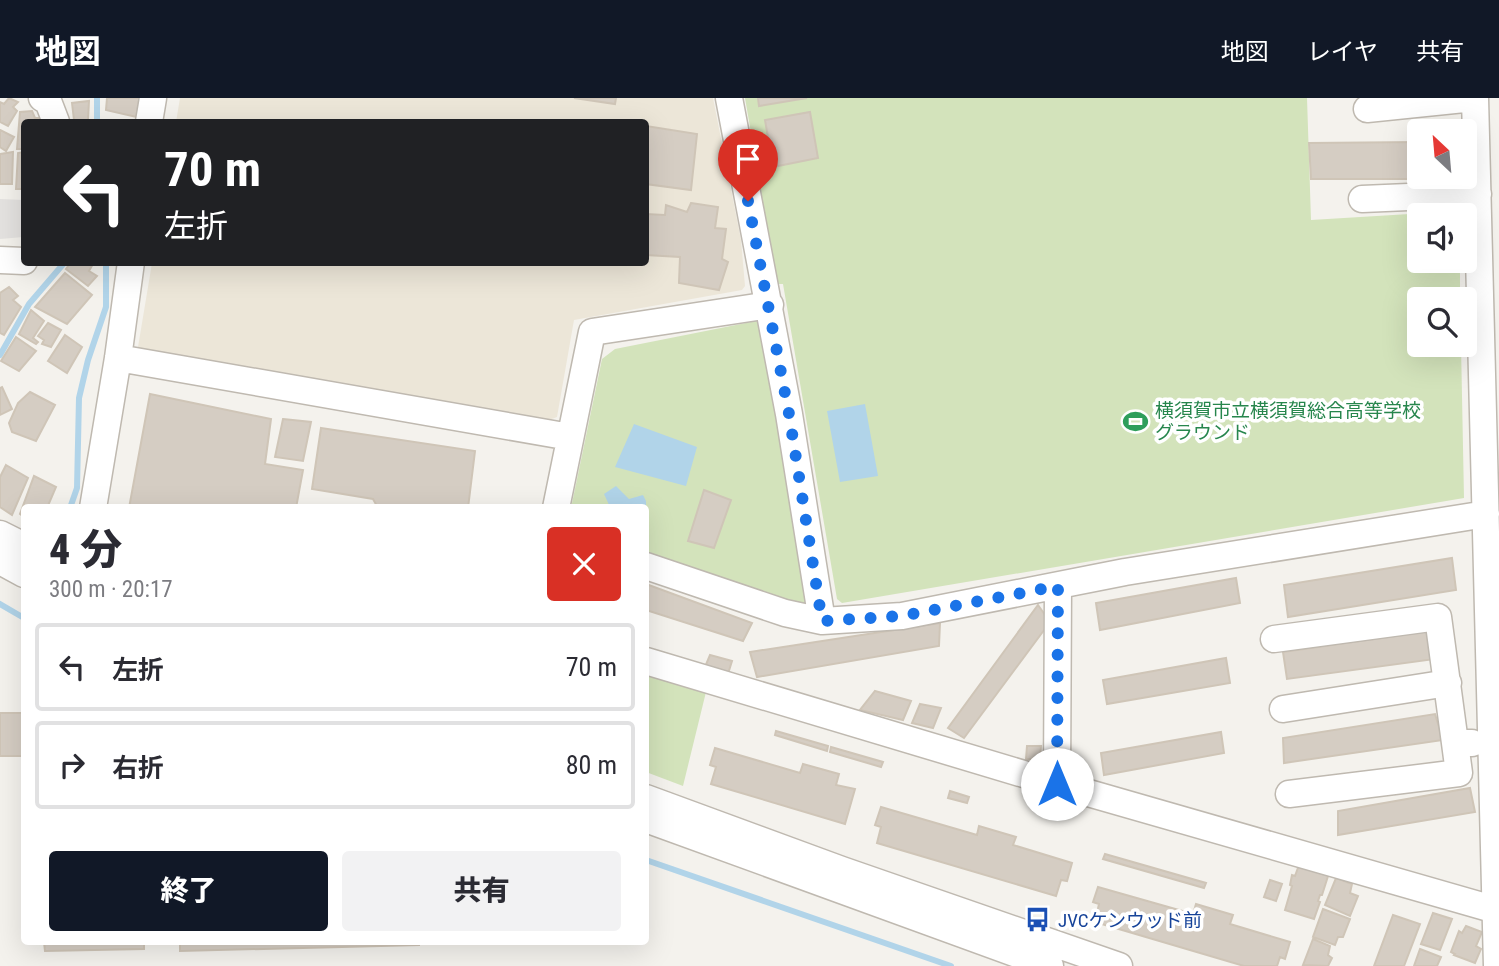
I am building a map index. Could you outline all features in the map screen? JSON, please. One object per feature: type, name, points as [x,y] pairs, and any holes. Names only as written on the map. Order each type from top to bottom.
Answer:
[{"type":"street","points":[[42,98],[48,101],[55,119]]},
{"type":"street","points":[[150,119],[153,98]]},
{"type":"street","points":[[729,98],[770,305],[822,621]]},
{"type":"street","points":[[1367,109],[1475,98],[1478,194],[1489,221],[1492,449],[1486,514],[1493,586],[1495,712],[1492,743],[1497,966]]},
{"type":"street","points":[[1362,199],[1478,194]]},
{"type":"street","points":[[0,260],[21,261]]},
{"type":"street","points":[[94,504],[130,266]]},
{"type":"street","points":[[557,504],[592,332],[770,305]]},
{"type":"street","points":[[118,358],[570,437]]},
{"type":"street","points":[[649,567],[785,613],[822,621],[902,616],[1138,570],[1486,514]]},
{"type":"street","points":[[0,534],[21,544]]},
{"type":"street","points":[[0,561],[21,572]]},
{"type":"street","points":[[1057,784],[1058,586]]},
{"type":"street","points":[[1274,639],[1438,617],[1459,774],[1289,794]]},
{"type":"street","points":[[649,662],[1057,784],[1496,910]]},
{"type":"street","points":[[1283,709],[1448,683]]},
{"type":"street","points":[[1455,743],[1492,743]]},
{"type":"street","points":[[649,799],[842,870],[1119,966]]},
{"type":"street","points":[[649,821],[1050,966]]},
{"type":"shaded area","points":[[180,98],[713,98],[741,240],[745,286],[742,290],[574,320],[557,417],[549,420],[137,353],[152,266],[649,266],[649,119],[176,119]]},
{"type":"shaded area","points":[[0,199],[21,200],[21,237],[0,239]]},
{"type":"green space","name":"横須賀市立横須賀総合高等学校 グラウンド","points":[[745,98],[1307,98],[1311,220],[1407,214],[1407,273],[1460,273],[1460,287],[1407,287],[1407,357],[1461,357],[1464,498],[842,603],[837,599],[783,284],[777,284]]},
{"type":"green space","points":[[756,321],[765,328],[811,598],[801,607],[649,556],[649,504],[572,504],[602,359],[615,349]]},
{"type":"green space","points":[[649,675],[706,692],[683,786],[649,773]]},
{"type":"water","points":[[865,404],[878,476],[840,482],[827,411]]},
{"type":"water","points":[[634,424],[697,447],[686,486],[615,467]]},
{"type":"water","points":[[616,486],[629,499],[643,495],[646,504],[609,504],[604,494]]},
{"type":"building","points":[[9,98],[18,102],[13,107],[17,111],[8,126],[0,122],[0,102],[4,104]]},
{"type":"building","points":[[107,98],[144,98],[141,118],[106,110]]},
{"type":"building","points":[[574,98],[616,98],[615,104]]},
{"type":"building","points":[[758,98],[807,98],[759,106]]},
{"type":"building","points":[[89,101],[88,119],[74,119],[72,103]]},
{"type":"building","points":[[32,111],[35,118],[48,118],[21,119],[21,149],[17,149],[20,112]]},
{"type":"building","points":[[810,112],[818,158],[773,167],[765,120]]},
{"type":"building","points":[[649,126],[697,134],[691,190],[649,184]]},
{"type":"building","points":[[0,130],[14,137],[6,151],[0,147]]},
{"type":"building","points":[[1407,142],[1407,179],[1311,179],[1309,143]]},
{"type":"building","points":[[13,152],[12,184],[0,184],[0,154]]},
{"type":"building","points":[[21,152],[21,189],[16,189],[18,153]]},
{"type":"building","points":[[691,203],[718,207],[715,228],[726,229],[722,259],[728,262],[719,290],[679,283],[680,257],[649,255],[649,214],[665,215],[666,205],[687,212]]},
{"type":"building","points":[[68,266],[92,266],[89,271],[97,276],[88,286],[66,269]]},
{"type":"building","points":[[65,273],[92,295],[67,324],[35,307]]},
{"type":"building","points":[[9,287],[18,296],[13,300],[21,307],[4,335],[0,333],[0,293]]},
{"type":"building","points":[[31,310],[44,321],[33,338],[38,342],[36,344],[19,334]]},
{"type":"building","points":[[48,323],[61,330],[51,347],[42,344],[44,340],[38,336]]},
{"type":"building","points":[[65,335],[82,347],[67,373],[48,361]]},
{"type":"building","points":[[16,337],[36,351],[19,371],[1,361]]},
{"type":"building","points":[[2,387],[12,409],[0,415],[0,388]]},
{"type":"building","points":[[30,392],[55,405],[36,441],[12,432],[9,423],[18,403]]},
{"type":"building","points":[[150,394],[271,419],[265,464],[303,470],[297,504],[130,504]]},
{"type":"building","points":[[283,419],[311,422],[303,461],[275,457]]},
{"type":"building","points":[[321,428],[475,451],[468,504],[376,504],[373,499],[312,489]]},
{"type":"building","points":[[6,465],[28,478],[12,515],[0,507],[0,477]]},
{"type":"building","points":[[34,476],[56,487],[49,504],[24,504]]},
{"type":"building","points":[[704,490],[731,500],[714,548],[688,541]]},
{"type":"building","points":[[1452,558],[1456,590],[1288,617],[1284,585]]},
{"type":"building","points":[[1236,578],[1240,603],[1100,630],[1096,603]]},
{"type":"building","points":[[649,585],[752,623],[743,641],[649,611]]},
{"type":"building","points":[[1038,605],[1050,622],[964,738],[948,728]]},
{"type":"building","points":[[940,623],[939,646],[757,677],[750,652]]},
{"type":"building","points":[[1430,631],[1435,659],[1287,679],[1283,652]]},
{"type":"building","points":[[710,655],[732,661],[727,677],[705,667]]},
{"type":"building","points":[[1226,658],[1230,683],[1107,704],[1103,680]]},
{"type":"building","points":[[875,691],[911,701],[903,720],[860,710]]},
{"type":"building","points":[[920,704],[941,708],[933,728],[912,723]]},
{"type":"building","points":[[0,713],[21,713],[21,756],[0,756]]},
{"type":"building","points":[[1435,714],[1443,740],[1284,763],[1283,738]]},
{"type":"building","points":[[776,731],[828,746],[827,751],[775,735]]},
{"type":"building","points":[[1221,732],[1224,753],[1104,775],[1101,753]]},
{"type":"building","points":[[1027,746],[1041,746],[1040,759],[1026,759]]},
{"type":"building","points":[[831,747],[883,762],[881,767],[830,752]]},
{"type":"building","points":[[715,748],[800,773],[803,764],[839,774],[836,785],[855,789],[845,824],[711,784],[716,767],[710,765]]},
{"type":"building","points":[[1470,788],[1475,812],[1338,835],[1338,811]]},
{"type":"building","points":[[950,791],[969,797],[967,803],[948,798]]},
{"type":"building","points":[[881,807],[977,835],[979,826],[1016,837],[1013,845],[1072,863],[1067,881],[1061,880],[1056,896],[877,843],[881,827],[875,825]]},
{"type":"building","points":[[1105,854],[1206,883],[1204,888],[1103,859]]},
{"type":"building","points":[[1299,865],[1329,873],[1314,919],[1285,910],[1292,886],[1292,875],[1295,876]]},
{"type":"building","points":[[1336,878],[1352,884],[1350,893],[1358,896],[1350,916],[1325,905]]},
{"type":"building","points":[[1270,880],[1282,884],[1276,901],[1264,897]]},
{"type":"building","points":[[1098,887],[1193,914],[1196,904],[1233,915],[1230,924],[1290,942],[1285,959],[1280,957],[1277,966],[1244,966],[1095,922],[1099,904],[1093,902]]},
{"type":"building","points":[[1323,909],[1350,919],[1343,937],[1338,937],[1335,945],[1313,937]]},
{"type":"building","points":[[1433,913],[1452,919],[1440,950],[1421,944]]},
{"type":"building","points":[[1393,915],[1420,924],[1404,966],[1374,966]]},
{"type":"building","points":[[1466,926],[1482,932],[1476,946],[1481,949],[1475,963],[1451,952],[1459,931],[1462,933]]},
{"type":"building","points":[[1313,939],[1330,946],[1328,955],[1332,958],[1328,966],[1303,965]]},
{"type":"building","points":[[44,945],[144,945],[144,949],[45,951]]},
{"type":"building","points":[[180,945],[419,945],[180,951]]},
{"type":"building","points":[[1420,949],[1441,957],[1437,966],[1414,966]]},
{"type":"waterway","points":[[97,98],[97,119]]},
{"type":"waterway","points":[[0,355],[29,304],[62,266]]},
{"type":"waterway","points":[[71,504],[77,488],[79,398],[88,360],[106,307],[106,266]]},
{"type":"waterway","points":[[0,604],[21,616]]},
{"type":"waterway","points":[[649,861],[951,966]]},
{"type":"place","name":"横須賀市立横須賀総合高等学校 グラウンド","points":[[1135,421]]},
{"type":"place","name":"JVCケンウッド前","points":[[1038,920]]},
{"type":"route","points":[[748,201],[770,305],[822,621],[902,616],[1058,586],[1057,784]]}]
